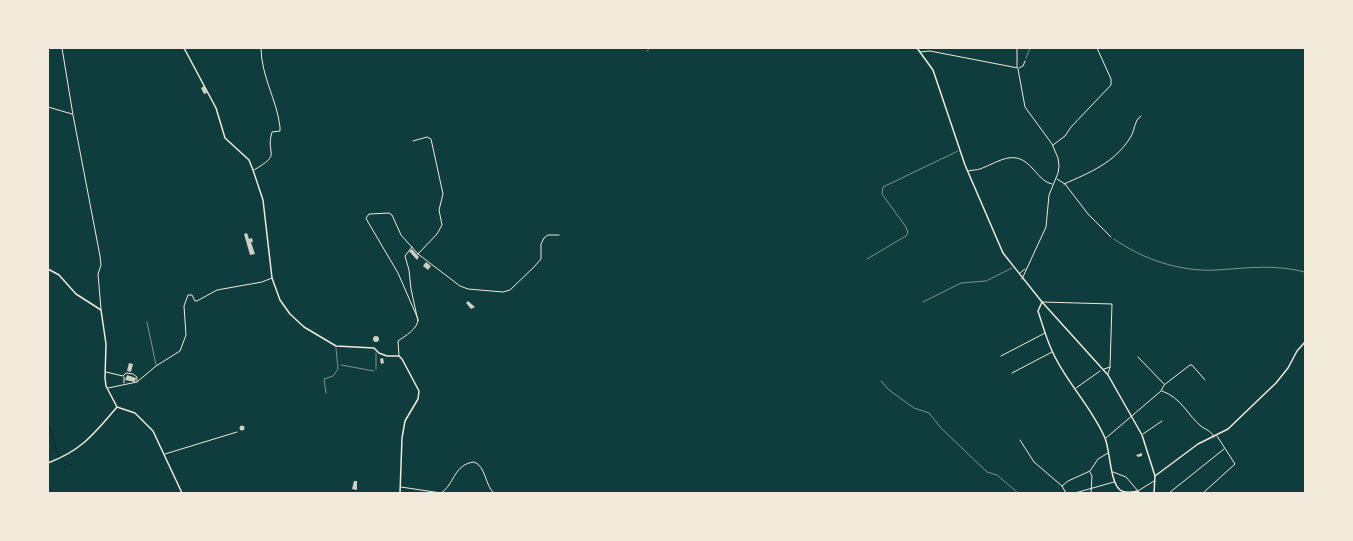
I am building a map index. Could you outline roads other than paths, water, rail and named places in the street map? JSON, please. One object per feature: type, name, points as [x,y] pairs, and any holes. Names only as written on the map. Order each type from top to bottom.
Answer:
[{"type":"street","points":[[62,48],[100,256],[101,265],[98,274],[106,344],[105,372],[108,388],[117,407]]},
{"type":"street","points":[[184,48],[201,77],[216,108],[225,138],[249,160],[253,170],[263,200],[272,278],[280,300],[290,314],[304,327],[336,346],[365,347],[377,350],[379,353],[387,356],[399,356]]},
{"type":"street","points":[[253,170],[269,161],[272,157],[271,135],[272,132],[280,131],[274,96],[264,71],[262,48]]},
{"type":"street","points":[[917,48],[933,70],[967,171],[1003,253],[1022,279],[1108,375],[1142,435],[1155,476],[1154,493]]},
{"type":"street","points":[[1017,48],[1018,68],[1025,107],[1052,146],[1059,166],[1056,179],[1049,195],[1046,227],[1022,279]]},
{"type":"street","points":[[1052,146],[1065,136],[1070,127],[1111,85],[1111,79],[1097,48]]},
{"type":"street","points":[[920,52],[930,51],[1018,68],[1023,66],[1025,61]]},
{"type":"street","points":[[48,107],[73,114]]},
{"type":"street","points":[[1064,184],[1107,164],[1131,137],[1137,119],[1141,116]]},
{"type":"street","points":[[413,141],[427,137],[431,139],[443,194],[439,210],[442,225],[438,234],[418,254]]},
{"type":"street","points":[[967,171],[980,169],[1002,159],[1020,158],[1026,161],[1045,182],[1053,184]]},
{"type":"street","points":[[1056,179],[1064,184],[1088,214],[1112,237]]},
{"type":"street","points":[[418,324],[416,314],[403,282],[366,218],[369,214],[389,213],[392,215],[401,235],[418,254],[460,286],[468,289],[503,292],[514,286],[534,268],[541,259],[544,238],[548,235],[559,235]]},
{"type":"street","points":[[412,247],[405,256],[409,270],[410,289],[417,311],[418,324]]},
{"type":"street","points":[[48,269],[59,275],[76,294],[101,310]]},
{"type":"street","points":[[1019,274],[1026,269]]},
{"type":"street","points":[[108,388],[137,382],[156,366],[180,351],[186,335],[184,306],[188,295],[192,295],[195,301],[197,301],[217,290],[262,282],[272,278]]},
{"type":"street","points":[[1042,302],[1038,310],[1045,334],[1052,351],[1106,439],[1115,482],[1119,489],[1125,492],[1139,492],[1155,480]]},
{"type":"street","points":[[1042,302],[1112,304],[1110,367],[1108,375]]},
{"type":"street","points":[[400,493],[402,438],[405,421],[418,399],[419,392],[411,374],[402,358],[399,356],[398,341],[418,324]]},
{"type":"street","points":[[1001,356],[1045,334]]},
{"type":"street","points":[[1155,476],[1198,444],[1217,436],[1228,429],[1276,383],[1305,342]]},
{"type":"street","points":[[1012,373],[1052,351]]},
{"type":"street","points":[[1138,357],[1164,385]]},
{"type":"street","points":[[1106,439],[1161,391],[1164,385],[1192,365],[1205,380]]},
{"type":"street","points":[[1103,369],[1110,367]]},
{"type":"street","points":[[1076,388],[1100,371]]},
{"type":"street","points":[[105,372],[124,376],[126,373],[133,374],[137,377],[137,382]]},
{"type":"street","points":[[124,376],[124,384]]},
{"type":"street","points":[[1161,391],[1184,406],[1202,427],[1211,432],[1214,437]]},
{"type":"street","points":[[117,407],[130,410],[153,431],[182,493]]},
{"type":"street","points":[[48,463],[62,457],[85,443],[117,407]]},
{"type":"street","points":[[1142,435],[1162,421]]},
{"type":"street","points":[[164,454],[237,432]]},
{"type":"street","points":[[1203,493],[1235,464],[1217,436]]},
{"type":"street","points":[[1020,440],[1034,462],[1062,486],[1066,493]]},
{"type":"street","points":[[1169,493],[1225,448]]},
{"type":"street","points":[[1062,486],[1071,479],[1090,471],[1098,459],[1108,453]]},
{"type":"street","points":[[401,487],[441,493],[456,472],[466,464],[474,462],[480,466],[486,481],[494,493]]},
{"type":"street","points":[[1090,471],[1092,476],[1091,493]]},
{"type":"street","points":[[1113,472],[1126,477],[1139,492]]},
{"type":"street","points":[[1075,493],[1115,482]]},
{"type":"street","points":[[1118,493],[1119,489]]},
{"type":"lane","points":[[647,51],[650,48]]},
{"type":"lane","points":[[147,322],[156,366]]},
{"type":"lane","points":[[326,393],[324,379],[337,373],[338,365],[336,346]]},
{"type":"lane","points":[[376,369],[377,350]]},
{"type":"waterway","points":[[48,422],[58,454],[66,463],[72,465]]}]
